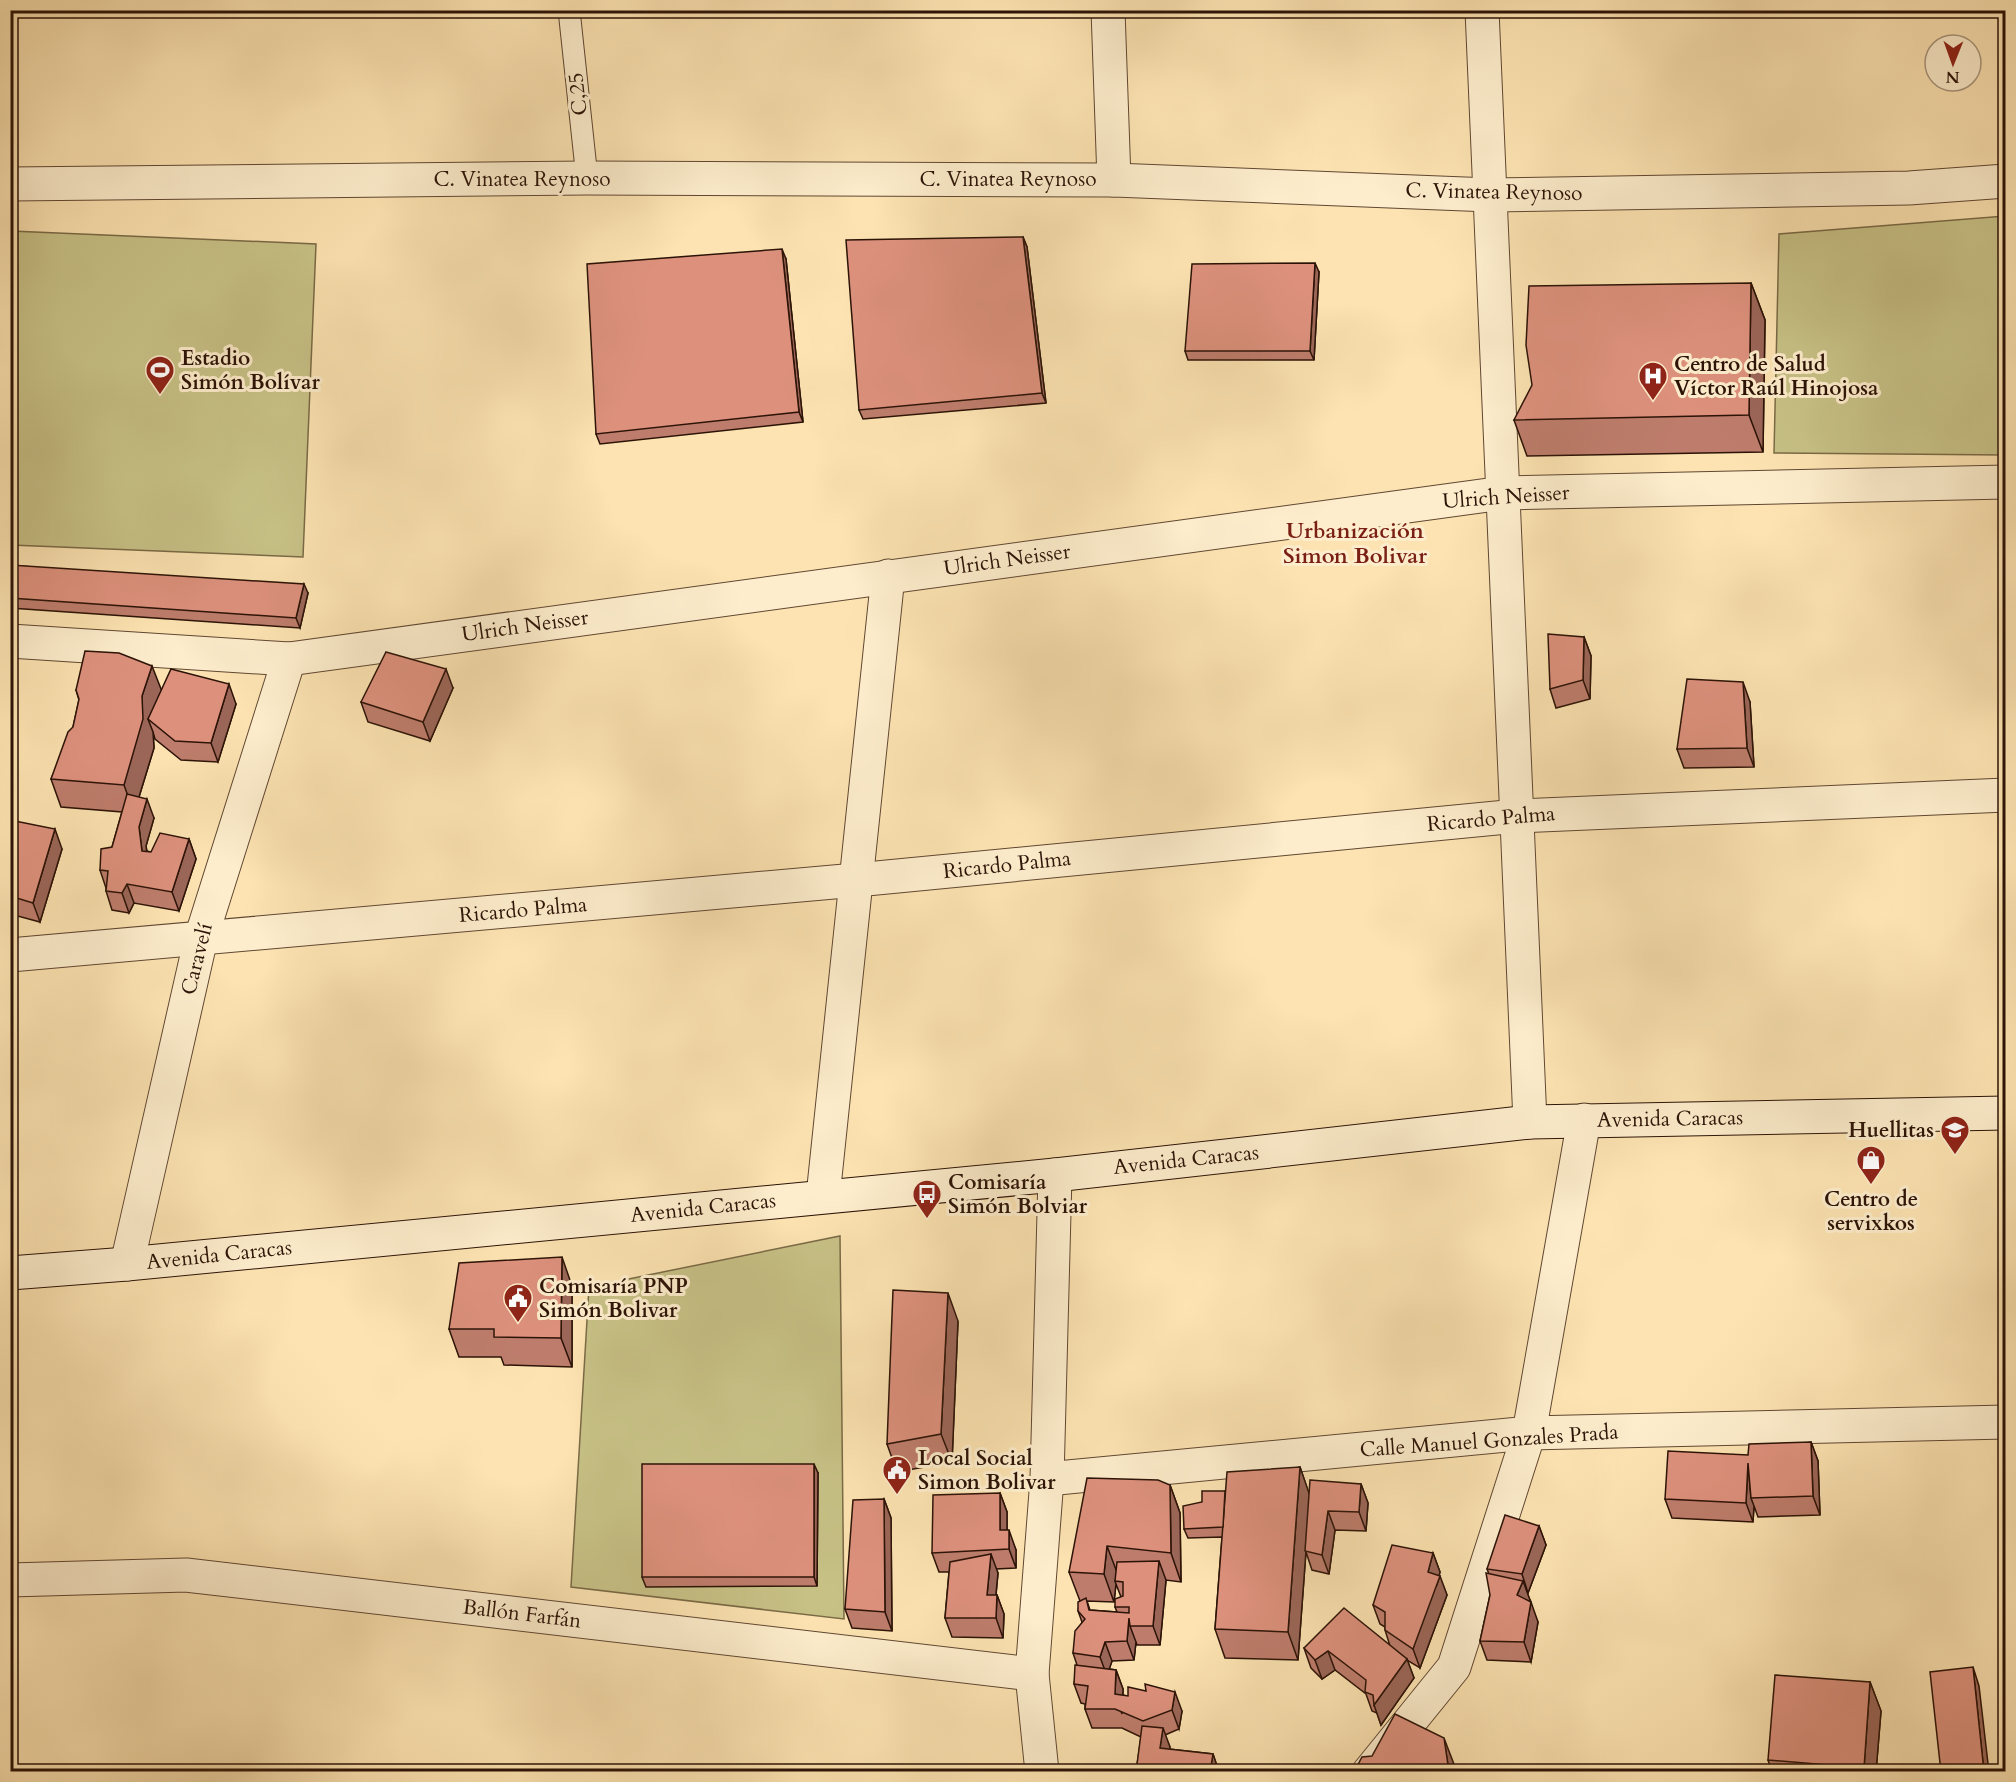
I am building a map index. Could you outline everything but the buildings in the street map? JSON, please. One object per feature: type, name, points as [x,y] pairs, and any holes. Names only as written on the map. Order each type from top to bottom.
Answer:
[{"type":"street","points":[[1108,10],[1114,180]]},
{"type":"street","points":[[1482,10],[1530,1122]]},
{"type":"street","name":"C. Vinatea Reynoso","points":[[10,184],[587,178],[1114,180],[1490,195],[1909,188],[2006,182]]},
{"type":"street","name":"Ulrich Neisser","points":[[10,641],[289,659],[1503,493],[2006,482]]},
{"type":"street","points":[[823,1196],[888,576]]},
{"type":"street","name":"Caravelí","points":[[127,1264],[201,939],[289,659]]},
{"type":"street","name":"Ricardo Palma","points":[[10,955],[856,880],[1517,816],[2006,795]]},
{"type":"street","name":"Avenida Caracas","points":[[10,1273],[127,1264],[1055,1175],[1530,1122],[2006,1113]]},
{"type":"street","points":[[1369,1772],[1454,1667],[1529,1433],[1584,1120]]},
{"type":"street","points":[[1042,1772],[1032,1674],[1047,1479],[1055,1175]]},
{"type":"street","name":"Calle Manuel Gonzales Prada","points":[[1047,1479],[1529,1433],[2006,1422]]},
{"type":"street","name":"Ballón Farfán","points":[[10,1580],[186,1575],[1032,1674]]},
{"type":"lane","name":"C,25","points":[[569,10],[587,178]]},
{"type":"shaded area","points":[[2005,216],[2005,455],[1774,453],[1779,234]]},
{"type":"shaded area","name":"Estadio Simón Bolívar","points":[[11,231],[316,244],[303,557],[11,545]]},
{"type":"shaded area","points":[[840,1236],[844,1619],[571,1587],[589,1287]]},
{"type":"place","name":"Estadio Simón Bolívar","points":[[160,396]]},
{"type":"place","name":"Centro de Salud Víctor Raúl Hinojosa","points":[[1653,402]]},
{"type":"place","name":"Huellitas","points":[[1955,1156]]},
{"type":"place","name":"Centro de servixkos","points":[[1871,1186]]},
{"type":"place","name":"Comisaría Simón Bolviar","points":[[927,1220]]},
{"type":"place","name":"Comisaría PNP Simón Bolivar","points":[[518,1324]]},
{"type":"place","name":"Local Social Simon Bolivar","points":[[897,1496]]},
{"type":"district","name":"Urbanización Simon Bolivar","points":[[1355,544]]}]
